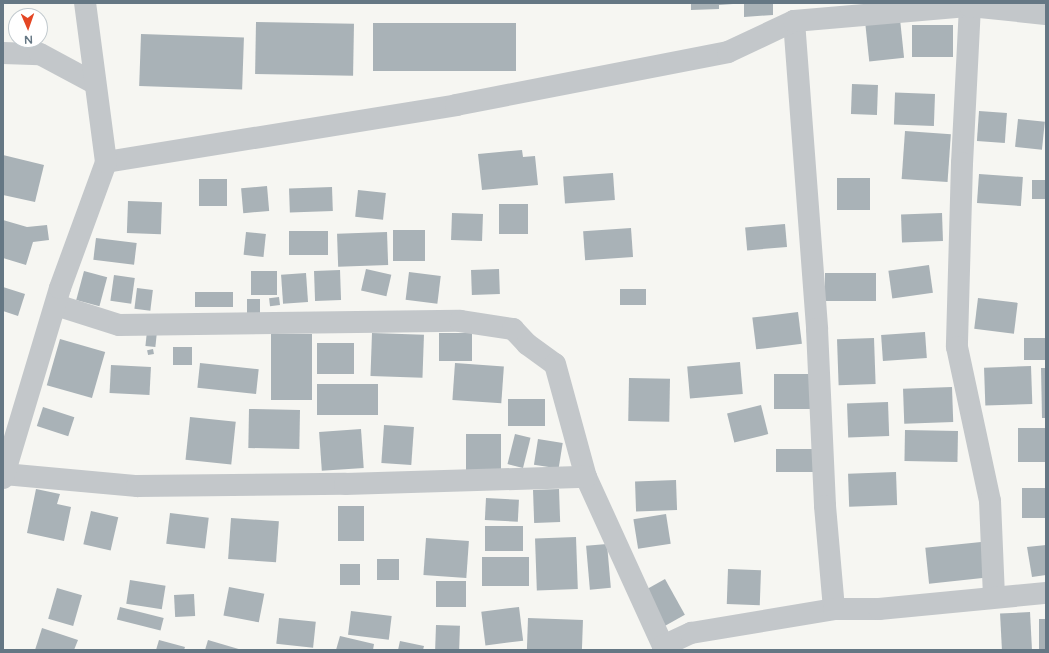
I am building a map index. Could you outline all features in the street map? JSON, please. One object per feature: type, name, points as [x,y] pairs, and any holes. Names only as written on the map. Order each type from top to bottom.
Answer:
[{"type":"street","points":[[85,3],[94,83],[106,162],[60,288],[56,306],[4,476],[137,486],[345,484],[586,477]]},
{"type":"street","points":[[106,162],[456,105],[728,52],[794,21],[970,6],[1046,14]]},
{"type":"street","points":[[970,6],[962,163],[957,348],[990,501],[994,596]]},
{"type":"street","points":[[794,21],[817,329],[825,506],[834,610]]},
{"type":"street","points":[[3,53],[40,54],[94,83]]},
{"type":"street","points":[[56,306],[119,325],[460,321],[513,330],[526,344],[555,364],[586,477],[664,648],[691,633],[834,610],[879,609],[994,596],[1046,593]]},
{"type":"building","points":[[691,3],[733,4],[719,5],[719,9],[691,10]]},
{"type":"building","points":[[744,3],[773,3],[773,15],[744,17]]},
{"type":"building","points":[[900,19],[904,58],[869,61],[865,23]]},
{"type":"building","points":[[256,22],[354,24],[353,76],[255,74]]},
{"type":"building","points":[[373,23],[516,23],[516,71],[373,71]]},
{"type":"building","points":[[912,25],[953,25],[953,57],[912,57]]},
{"type":"building","points":[[141,34],[244,38],[242,90],[139,86]]},
{"type":"building","points":[[852,84],[878,85],[877,115],[851,114]]},
{"type":"building","points":[[895,93],[935,94],[934,126],[894,125]]},
{"type":"building","points":[[979,111],[1007,113],[1005,143],[977,141]]},
{"type":"building","points":[[1018,119],[1045,122],[1042,150],[1015,147]]},
{"type":"building","points":[[905,131],[951,134],[948,182],[902,179]]},
{"type":"building","points":[[522,150],[523,157],[535,156],[538,185],[482,190],[478,154]]},
{"type":"building","points":[[3,155],[44,165],[35,202],[3,195]]},
{"type":"building","points":[[613,173],[615,200],[565,203],[563,176]]},
{"type":"building","points":[[979,174],[1023,177],[1021,206],[977,203]]},
{"type":"building","points":[[837,178],[870,178],[870,210],[837,210]]},
{"type":"building","points":[[199,179],[227,179],[227,206],[199,206]]},
{"type":"building","points":[[1032,180],[1046,180],[1046,199],[1032,199]]},
{"type":"building","points":[[267,186],[269,211],[243,213],[241,188]]},
{"type":"building","points":[[332,187],[333,211],[290,212],[289,189]]},
{"type":"building","points":[[358,190],[386,193],[383,220],[355,217]]},
{"type":"building","points":[[128,201],[162,202],[161,234],[127,233]]},
{"type":"building","points":[[499,204],[528,204],[528,234],[499,234]]},
{"type":"building","points":[[452,213],[483,214],[482,241],[451,240]]},
{"type":"building","points":[[942,213],[943,241],[902,242],[901,214]]},
{"type":"building","points":[[3,220],[27,227],[47,225],[49,240],[33,242],[26,265],[3,258]]},
{"type":"building","points":[[785,224],[787,247],[747,250],[745,227]]},
{"type":"building","points":[[631,228],[633,257],[585,260],[583,231]]},
{"type":"building","points":[[393,230],[425,230],[425,261],[393,261]]},
{"type":"building","points":[[289,231],[328,231],[328,255],[289,255]]},
{"type":"building","points":[[246,232],[266,234],[263,257],[244,255]]},
{"type":"building","points":[[387,232],[388,265],[338,267],[337,234]]},
{"type":"building","points":[[96,238],[137,243],[134,265],[93,260]]},
{"type":"building","points":[[929,265],[933,293],[892,298],[888,271]]},
{"type":"building","points":[[366,269],[391,275],[386,296],[361,290]]},
{"type":"building","points":[[499,269],[500,294],[472,295],[471,270]]},
{"type":"building","points":[[340,270],[341,300],[315,301],[314,271]]},
{"type":"building","points":[[84,271],[107,277],[99,306],[76,300]]},
{"type":"building","points":[[251,271],[277,271],[277,295],[251,295]]},
{"type":"building","points":[[409,272],[441,276],[437,304],[406,300]]},
{"type":"building","points":[[306,273],[308,302],[283,304],[281,275]]},
{"type":"building","points":[[825,273],[876,273],[876,301],[825,301]]},
{"type":"building","points":[[114,275],[135,278],[131,304],[110,301]]},
{"type":"building","points":[[3,287],[25,294],[18,316],[3,311]]},
{"type":"building","points":[[137,288],[153,290],[150,311],[134,309]]},
{"type":"building","points":[[620,289],[646,289],[646,305],[620,305]]},
{"type":"building","points":[[195,292],[233,292],[233,307],[195,307]]},
{"type":"building","points":[[279,297],[280,305],[270,306],[269,298]]},
{"type":"building","points":[[978,298],[1018,303],[1014,334],[974,329]]},
{"type":"building","points":[[247,299],[260,299],[260,313],[247,313]]},
{"type":"building","points":[[798,312],[802,344],[756,349],[752,318]]},
{"type":"building","points":[[147,331],[157,332],[155,347],[145,346]]},
{"type":"building","points":[[925,332],[927,358],[883,361],[881,335]]},
{"type":"building","points":[[372,333],[424,335],[422,378],[370,376]]},
{"type":"building","points":[[439,333],[472,333],[472,361],[439,361]]},
{"type":"building","points":[[271,334],[312,334],[312,400],[271,400]]},
{"type":"building","points":[[874,338],[876,384],[839,385],[837,339]]},
{"type":"building","points":[[1024,338],[1046,338],[1046,360],[1024,360]]},
{"type":"building","points":[[60,339],[105,352],[92,398],[47,385]]},
{"type":"building","points":[[317,343],[354,343],[354,374],[317,374]]},
{"type":"building","points":[[173,347],[192,347],[192,365],[173,365]]},
{"type":"building","points":[[153,349],[154,354],[148,355],[147,350]]},
{"type":"building","points":[[740,362],[743,394],[690,398],[687,367]]},
{"type":"building","points":[[200,363],[259,369],[256,394],[197,388]]},
{"type":"building","points":[[455,363],[504,366],[501,403],[452,400]]},
{"type":"building","points":[[111,365],[151,367],[149,395],[110,393]]},
{"type":"building","points":[[1031,366],[1032,404],[985,406],[984,368]]},
{"type":"building","points":[[1041,368],[1046,368],[1046,418],[1042,418]]},
{"type":"building","points":[[774,374],[814,374],[814,409],[774,409]]},
{"type":"building","points":[[629,378],[670,379],[669,422],[628,421]]},
{"type":"building","points":[[317,384],[378,384],[378,415],[317,415]]},
{"type":"building","points":[[952,387],[953,422],[904,424],[903,389]]},
{"type":"building","points":[[508,399],[545,399],[545,426],[508,426]]},
{"type":"building","points":[[888,402],[889,436],[848,437],[847,403]]},
{"type":"building","points":[[761,405],[768,434],[734,443],[727,413]]},
{"type":"building","points":[[43,407],[74,417],[68,436],[37,426]]},
{"type":"building","points":[[249,409],[300,410],[299,449],[248,448]]},
{"type":"building","points":[[190,417],[236,422],[231,465],[186,460]]},
{"type":"building","points":[[384,425],[414,427],[411,465],[381,463]]},
{"type":"building","points":[[1018,428],[1046,428],[1046,462],[1018,462]]},
{"type":"building","points":[[361,429],[364,468],[322,471],[319,432]]},
{"type":"building","points":[[905,430],[958,431],[957,462],[904,461]]},
{"type":"building","points":[[466,434],[501,434],[501,472],[466,472]]},
{"type":"building","points":[[515,434],[531,438],[523,468],[508,464]]},
{"type":"building","points":[[538,439],[563,443],[559,469],[534,465]]},
{"type":"building","points":[[776,449],[815,449],[815,472],[776,472]]},
{"type":"building","points":[[896,472],[897,505],[849,507],[848,474]]},
{"type":"building","points":[[676,480],[677,510],[636,511],[635,481]]},
{"type":"building","points":[[1022,488],[1046,488],[1046,518],[1022,518]]},
{"type":"building","points":[[36,489],[60,494],[57,504],[71,507],[64,541],[27,533]]},
{"type":"building","points":[[559,489],[560,522],[534,523],[533,490]]},
{"type":"building","points":[[486,498],[519,500],[518,522],[485,520]]},
{"type":"building","points":[[338,506],[364,506],[364,541],[338,541]]},
{"type":"building","points":[[91,511],[118,517],[111,550],[83,544]]},
{"type":"building","points":[[170,513],[209,518],[205,549],[166,544]]},
{"type":"building","points":[[666,514],[671,544],[638,549],[633,519]]},
{"type":"building","points":[[231,518],[279,521],[276,562],[228,559]]},
{"type":"building","points":[[485,526],[523,526],[523,551],[485,551]]},
{"type":"building","points":[[576,537],[578,589],[537,590],[535,538]]},
{"type":"building","points":[[426,538],[469,541],[466,578],[423,575]]},
{"type":"building","points":[[981,542],[985,578],[929,584],[925,548]]},
{"type":"building","points":[[607,544],[611,588],[590,590],[586,546]]},
{"type":"building","points":[[1046,545],[1046,575],[1032,577],[1027,547]]},
{"type":"building","points":[[482,557],[529,557],[529,586],[482,586]]},
{"type":"building","points":[[377,559],[399,559],[399,580],[377,580]]},
{"type":"building","points":[[340,564],[360,564],[360,585],[340,585]]},
{"type":"building","points":[[728,569],[761,570],[760,605],[727,604]]},
{"type":"building","points":[[665,579],[685,615],[665,626],[645,590]]},
{"type":"building","points":[[130,580],[166,586],[162,609],[126,604]]},
{"type":"building","points":[[436,581],[466,581],[466,607],[436,607]]},
{"type":"building","points":[[229,587],[264,594],[259,622],[223,615]]},
{"type":"building","points":[[57,588],[82,595],[73,626],[48,619]]},
{"type":"building","points":[[194,594],[195,616],[175,617],[174,595]]},
{"type":"building","points":[[120,607],[164,618],[161,631],[117,620]]},
{"type":"building","points":[[519,607],[523,641],[485,645],[481,612]]},
{"type":"building","points":[[351,611],[392,616],[389,640],[348,635]]},
{"type":"building","points":[[1030,612],[1032,650],[1002,650],[1000,614]]},
{"type":"building","points":[[279,618],[316,622],[313,648],[276,644]]},
{"type":"building","points":[[528,618],[583,620],[582,650],[527,650]]},
{"type":"building","points":[[1039,619],[1046,619],[1046,650],[1039,650]]},
{"type":"building","points":[[436,625],[460,626],[459,650],[435,650]]},
{"type":"building","points":[[42,628],[78,640],[74,650],[35,650]]},
{"type":"building","points":[[340,636],[374,644],[373,650],[336,650]]},
{"type":"building","points":[[159,640],[185,647],[184,650],[156,650]]},
{"type":"building","points":[[208,640],[242,650],[205,650]]},
{"type":"building","points":[[400,641],[424,646],[423,650],[398,650]]}]
